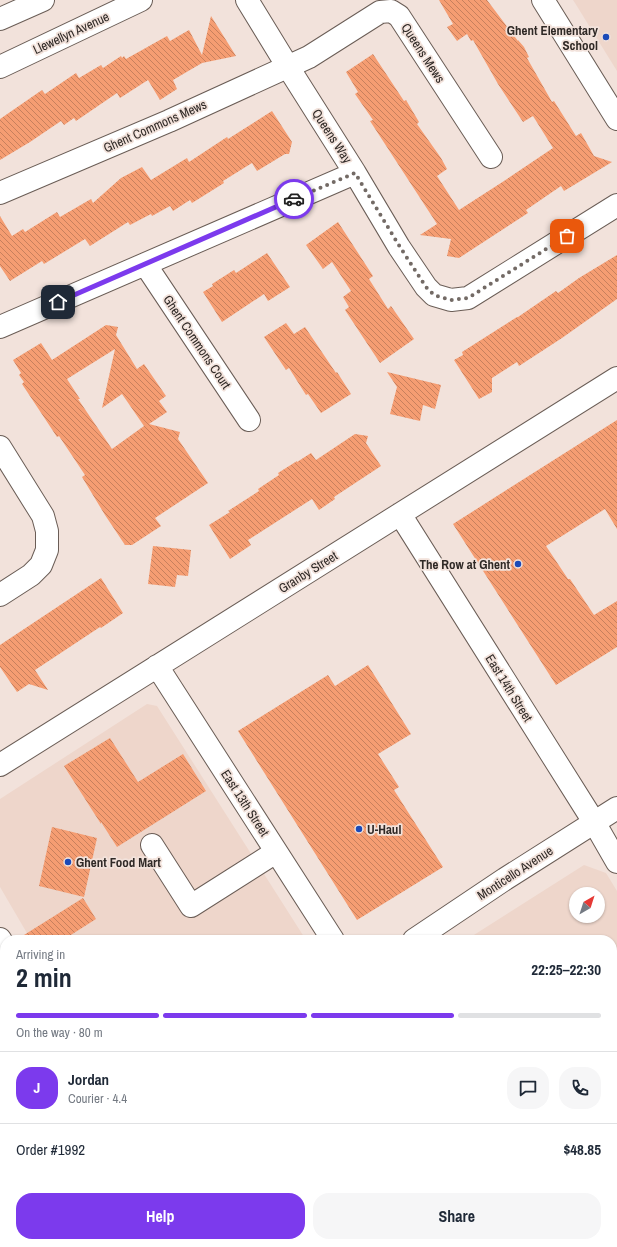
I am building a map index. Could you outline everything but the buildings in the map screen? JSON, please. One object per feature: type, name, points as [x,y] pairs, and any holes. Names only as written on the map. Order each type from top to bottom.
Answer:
[{"type":"street","points":[[0,19],[43,0]]},
{"type":"street","name":"Llewellyn Avenue","points":[[0,67],[141,0]]},
{"type":"street","name":"Queens Way","points":[[247,0],[400,247],[426,287],[434,295],[451,300],[468,298],[617,205]]},
{"type":"street","points":[[543,0],[617,119]]},
{"type":"street","name":"Queens Mews","points":[[309,57],[380,12],[390,11],[399,16],[491,157]]},
{"type":"street","name":"Ghent Commons Mews","points":[[0,193],[169,121],[309,57]]},
{"type":"street","points":[[0,327],[355,173]]},
{"type":"street","name":"Ghent Commons Court","points":[[145,264],[248,420]]},
{"type":"street","name":"Granby Street","points":[[0,765],[617,378]]},
{"type":"street","points":[[0,447],[42,516],[48,531],[47,550],[40,565],[31,575],[0,595]]},
{"type":"street","name":"East 14th Street","points":[[400,514],[594,822],[617,862]]},
{"type":"street","name":"East 13th Street","points":[[157,666],[330,935]]},
{"type":"street","name":"Monticello Avenue","points":[[421,935],[505,879],[617,808]]},
{"type":"street","points":[[152,845],[191,906],[276,852]]},
{"type":"shaded area","name":"Ghent Elementary School","points":[[573,0],[617,0],[617,71],[575,3]]},
{"type":"shaded area","points":[[147,704],[157,706],[303,935],[28,935],[0,887],[0,799]]},
{"type":"shaded area","points":[[584,865],[606,873],[617,891],[617,935],[474,935]]},
{"type":"way so far","points":[[294,199],[355,173],[426,287],[434,295],[451,300],[468,298],[567,236]]},
{"type":"place","name":"Ghent Elementary School","points":[[606,37]]},
{"type":"place","name":"The Row at Ghent","points":[[518,564]]},
{"type":"place","name":"U-Haul","points":[[359,829]]},
{"type":"place","name":"Ghent Food Mart","points":[[68,862]]},
{"type":"route","points":[[58,302],[294,199]]}]
